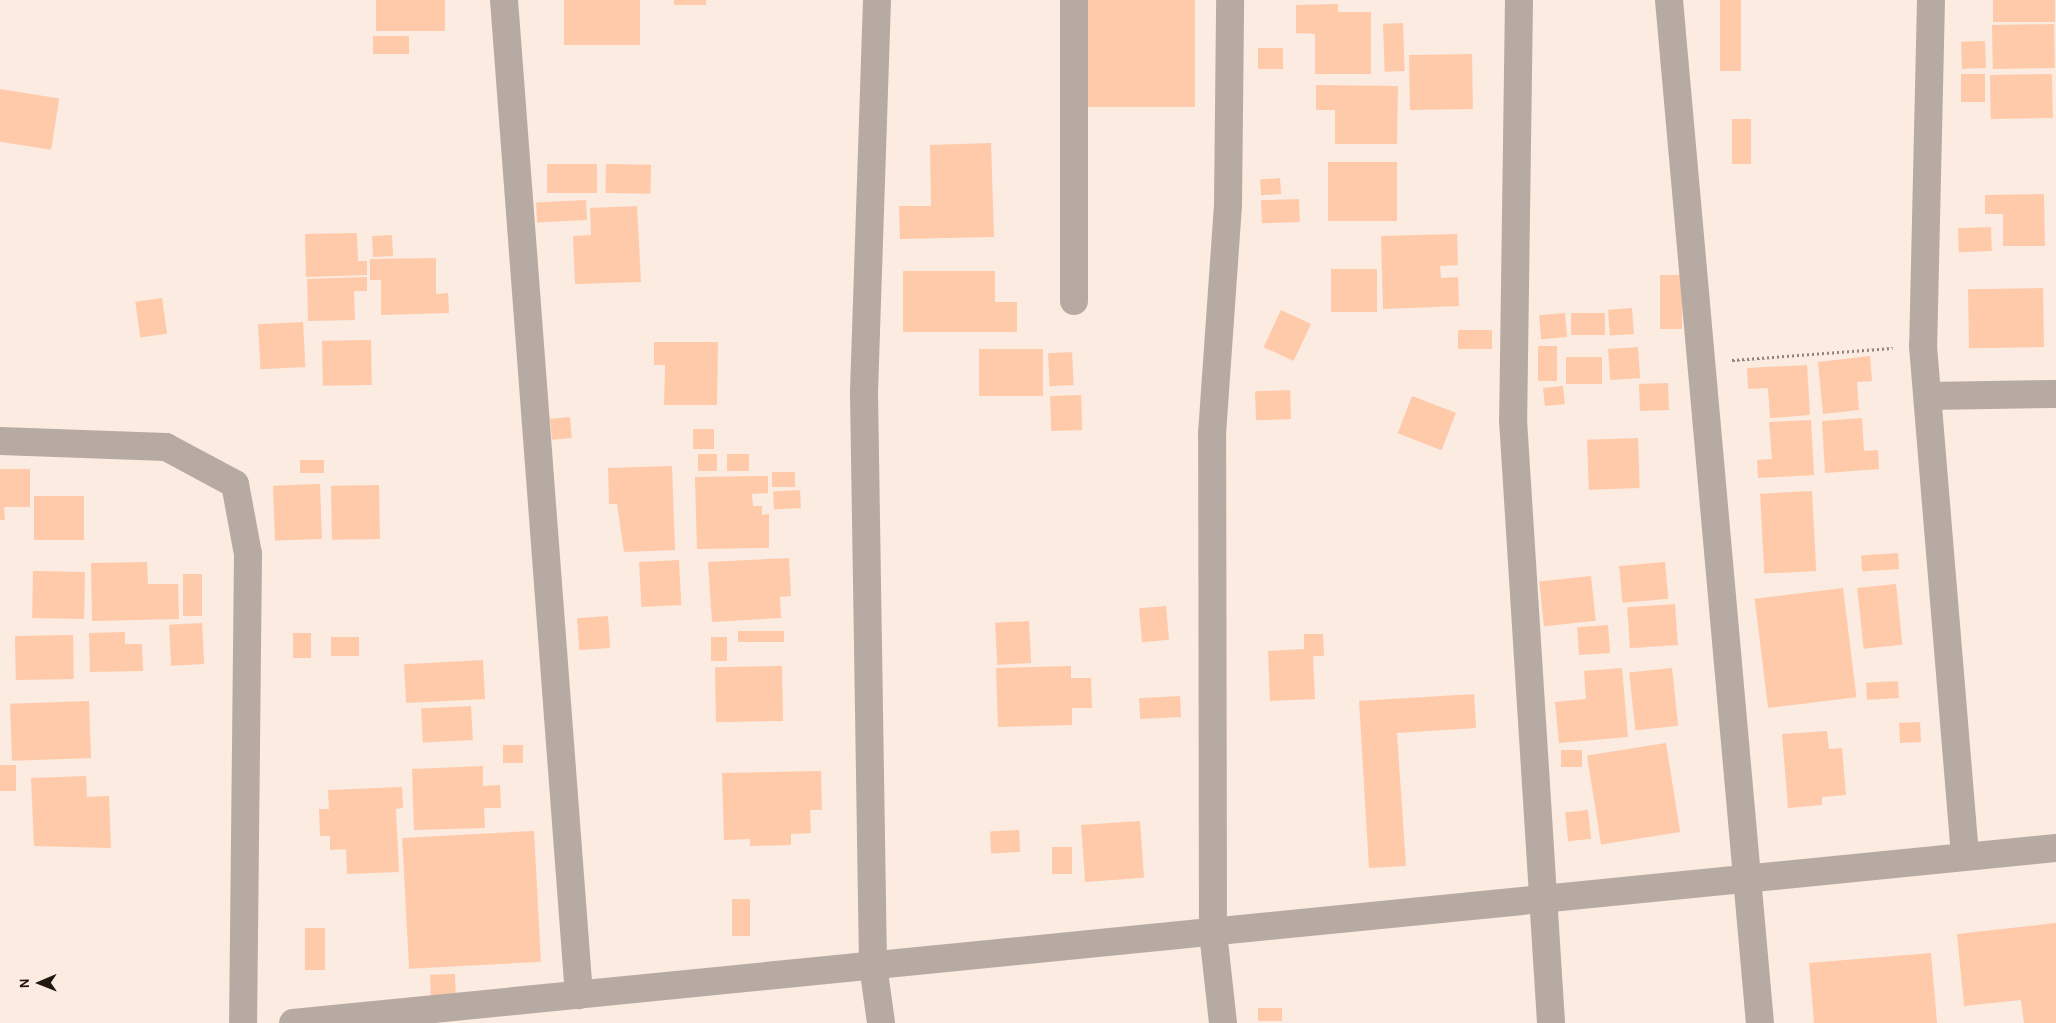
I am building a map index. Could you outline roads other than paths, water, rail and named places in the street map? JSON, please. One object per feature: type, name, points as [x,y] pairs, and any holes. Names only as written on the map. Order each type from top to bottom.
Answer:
[{"type":"street","points":[[504,0],[579,995]]},
{"type":"street","points":[[877,0],[864,392],[873,965],[881,1023]]},
{"type":"street","points":[[1074,0],[1074,301]]},
{"type":"street","points":[[1223,1023],[1214,932],[1212,434],[1228,205],[1230,0]]},
{"type":"street","points":[[1519,0],[1513,420],[1551,1023]]},
{"type":"street","points":[[1669,0],[1760,1023]]},
{"type":"street","points":[[1931,0],[1923,346],[1964,856]]},
{"type":"street","points":[[1928,396],[2056,394]]},
{"type":"street","points":[[0,441],[166,447],[235,484],[248,554],[244,1023]]},
{"type":"street","points":[[293,1023],[2056,848]]}]
